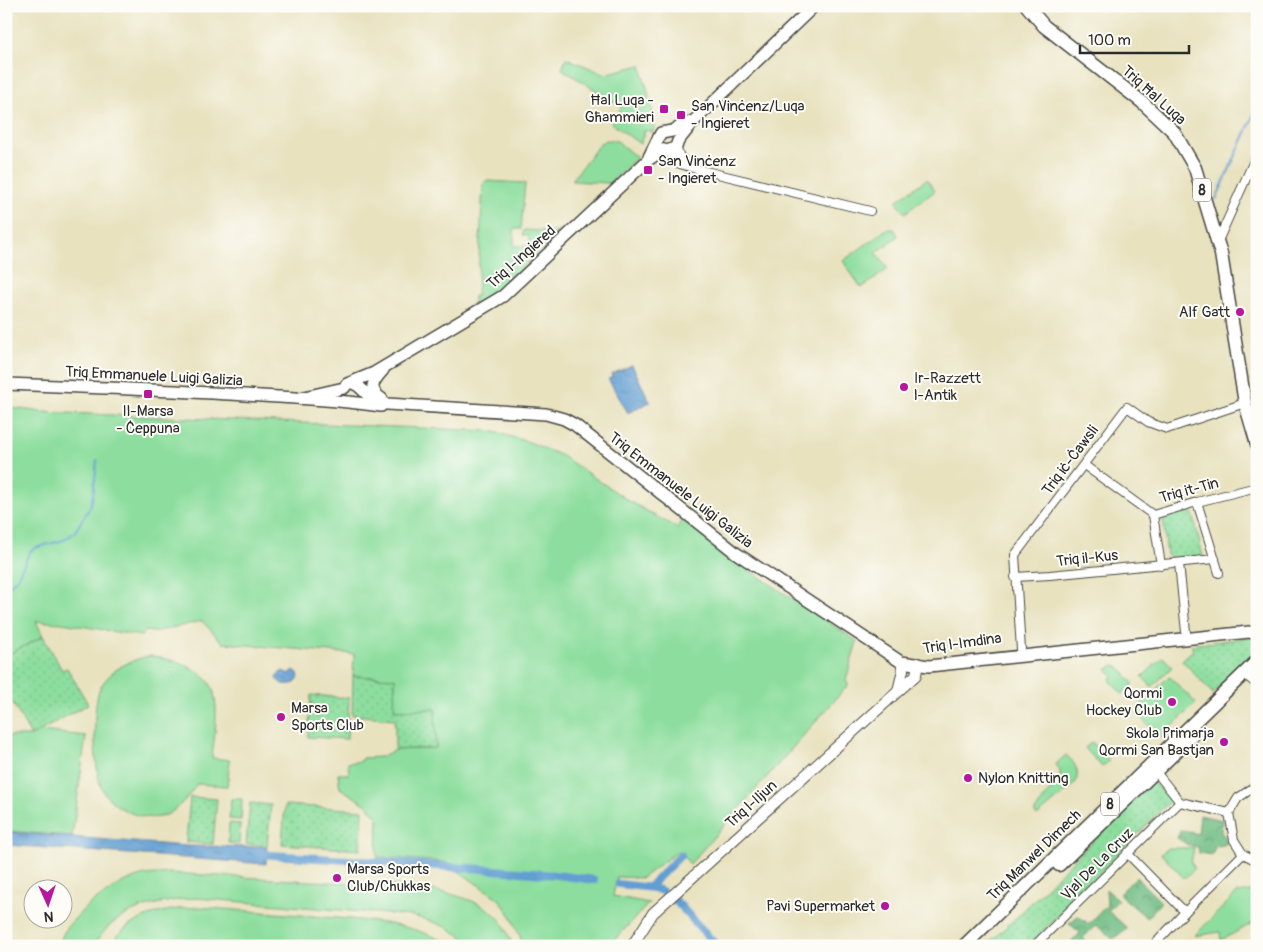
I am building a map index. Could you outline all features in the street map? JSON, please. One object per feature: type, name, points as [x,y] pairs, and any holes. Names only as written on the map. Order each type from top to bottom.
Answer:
[{"type":"highway","name":"Triq Ħal Luqa","points":[[1027,6],[1044,26],[1142,102],[1174,132],[1195,168],[1218,241],[1245,403],[1257,444]]},
{"type":"highway","name":"Triq Manwel Dimech","points":[[964,946],[1257,661]]},
{"type":"highway","name":"Triq Manwel Dimech","points":[[975,946],[1254,678]]},
{"type":"main road","name":"Triq l-Ingiered","points":[[355,393],[374,373],[387,364],[503,296],[648,160],[695,120],[814,6]]},
{"type":"main road","points":[[387,364],[374,380],[372,387],[375,395],[382,399],[428,406]]},
{"type":"main road","name":"Triq Emmanuele Luigi Galizia","points":[[6,384],[300,398],[355,393],[385,407],[428,406],[546,414],[564,419],[575,425],[736,553],[901,662],[918,664]]},
{"type":"main road","name":"Triq l-Imdina","points":[[918,664],[1246,624],[1257,625]]},
{"type":"main road","name":"Triq l-Imdina","points":[[918,664],[929,666],[1249,632],[1257,634]]},
{"type":"street","points":[[669,143],[692,168],[870,211]]},
{"type":"street","points":[[1218,241],[1257,154]]},
{"type":"street","name":"Triq iċ-Ċawsli","points":[[1021,650],[1015,555],[1127,407],[1148,422],[1167,429],[1245,403]]},
{"type":"street","name":"Triq it-Tin","points":[[1084,465],[1153,515],[1257,487]]},
{"type":"street","points":[[1196,502],[1219,573]]},
{"type":"street","points":[[1153,515],[1161,564]]},
{"type":"street","name":"Triq il-Kus","points":[[1016,577],[1215,559]]},
{"type":"street","points":[[1178,563],[1186,632]]},
{"type":"street","points":[[898,692],[903,670],[901,662]]},
{"type":"street","name":"Triq l-Iljun","points":[[632,946],[653,913],[898,692],[916,675],[918,664]]},
{"type":"street","points":[[1156,772],[1180,802],[1230,813]]},
{"type":"street","points":[[1257,785],[1238,798],[1230,813],[1234,840],[1243,854],[1257,861]]},
{"type":"street","name":"Vjal De La Cruz","points":[[1034,946],[1180,802]]},
{"type":"street","points":[[1127,853],[1184,912]]},
{"type":"street","points":[[1153,946],[1184,912],[1243,854]]},
{"type":"street","points":[[1040,939],[1048,946]]},
{"type":"green space","points":[[566,58],[605,74],[641,65],[655,122],[653,132],[645,130],[640,144],[611,123],[622,107],[562,69]]},
{"type":"green space","points":[[605,140],[617,141],[637,158],[610,183],[571,181],[599,145]]},
{"type":"green space","points":[[927,179],[935,191],[905,213],[896,201]]},
{"type":"green space","points":[[486,181],[525,183],[521,229],[514,229],[514,246],[529,246],[529,236],[523,235],[524,230],[560,232],[499,290],[473,306],[474,296],[477,296],[483,184]]},
{"type":"green space","points":[[887,229],[894,229],[898,236],[876,253],[888,269],[863,287],[860,286],[843,261]]},
{"type":"green space","points":[[6,407],[42,412],[491,431],[529,442],[562,456],[629,501],[677,528],[683,520],[729,557],[857,641],[846,680],[848,685],[690,864],[678,851],[642,878],[617,877],[613,896],[649,903],[609,946],[524,946],[511,916],[499,899],[445,862],[377,857],[378,818],[367,805],[340,788],[338,774],[349,774],[348,763],[362,761],[362,758],[381,757],[395,750],[436,748],[435,709],[394,710],[395,678],[353,676],[354,654],[223,643],[202,621],[154,632],[145,631],[141,636],[62,623],[36,621],[43,636],[6,656]]},
{"type":"green space","points":[[1188,509],[1192,511],[1203,556],[1173,559],[1167,555],[1163,519],[1166,514]]},
{"type":"green space","points":[[43,636],[62,670],[67,668],[88,704],[31,736],[6,691],[6,656]]},
{"type":"green space","points":[[1257,638],[1257,655],[1213,694],[1182,660],[1193,650],[1191,645]]},
{"type":"green space","points":[[151,656],[188,667],[205,678],[211,685],[216,709],[212,758],[230,760],[227,786],[197,784],[173,811],[160,817],[151,818],[122,809],[102,789],[97,769],[95,711],[99,691],[113,672],[127,663]]},
{"type":"green space","points":[[1163,657],[1172,667],[1152,687],[1142,677]]},
{"type":"green space","points":[[1114,665],[1119,667],[1134,684],[1122,694],[1110,680],[1113,676],[1107,670]]},
{"type":"green space","points":[[353,676],[395,678],[394,710],[435,709],[436,748],[395,750],[395,719],[352,715]]},
{"type":"green space","points":[[1169,676],[1196,703],[1161,738],[1134,711]]},
{"type":"green space","points":[[311,695],[349,698],[347,739],[308,737]]},
{"type":"green space","points":[[40,731],[86,736],[72,836],[6,831],[6,736],[31,736]]},
{"type":"green space","points":[[1092,742],[1109,761],[1102,767],[1085,748]]},
{"type":"green space","points":[[1066,755],[1076,769],[1076,781],[1074,785],[1037,816],[1034,813],[1060,776],[1060,771],[1056,764]]},
{"type":"green space","points":[[1152,781],[1171,800],[1028,946],[985,946],[1016,918]]},
{"type":"green space","points":[[190,797],[217,799],[213,844],[186,842]]},
{"type":"green space","points":[[231,799],[242,799],[241,820],[229,819]]},
{"type":"green space","points":[[250,803],[271,805],[267,846],[246,844]]},
{"type":"green space","points":[[285,805],[363,810],[360,850],[282,844]]},
{"type":"green space","points":[[1200,815],[1222,820],[1221,832],[1226,838],[1226,844],[1215,847],[1212,855],[1199,853],[1198,847],[1188,845],[1177,838],[1181,830],[1198,834]]},
{"type":"green space","points":[[229,823],[240,824],[239,844],[228,843]]},
{"type":"green space","points":[[1167,848],[1194,848],[1191,863],[1195,868],[1185,879],[1161,854]]},
{"type":"green space","points":[[168,873],[419,887],[465,898],[487,908],[503,924],[513,946],[472,946],[452,930],[437,923],[412,916],[196,898],[152,905],[125,915],[103,933],[94,946],[58,946],[65,930],[72,930],[72,922],[87,906],[123,882],[144,875]]},
{"type":"green space","points":[[1136,877],[1161,902],[1147,918],[1119,894]]},
{"type":"green space","points":[[1106,889],[1118,900],[1108,911],[1127,928],[1113,939],[1096,925],[1083,938],[1090,946],[1068,946],[1080,933],[1069,923],[1078,916],[1089,924],[1107,905]]},
{"type":"green space","points":[[1257,890],[1257,921],[1221,940],[1220,932],[1194,936],[1237,893]]},
{"type":"green space","points":[[198,907],[384,923],[420,931],[453,946],[110,946],[127,928],[148,916],[160,912]]},
{"type":"water","points":[[632,365],[650,402],[628,413],[608,379],[613,377],[612,374]]},
{"type":"water","points":[[294,670],[298,673],[299,677],[295,683],[283,684],[277,679],[277,675],[283,671],[289,674]]},
{"type":"water","points":[[6,832],[186,846],[267,847],[266,864],[6,845]]},
{"type":"waterway","points":[[1216,199],[1257,108]]},
{"type":"waterway","points":[[6,589],[17,578],[30,552],[35,548],[64,540],[74,533],[90,507],[97,460]]},
{"type":"waterway","points":[[257,854],[482,869],[594,880]]},
{"type":"waterway","points":[[649,887],[681,855]]},
{"type":"waterway","points":[[619,884],[662,891]]},
{"type":"waterway","points":[[675,900],[717,946]]},
{"type":"place","name":"Ħal Luqa - Għammieri","points":[[664,109]]},
{"type":"place","name":"San Vinċenz/Luqa - Ingieret","points":[[681,115]]},
{"type":"place","name":"San Vinċenz - Ingieret","points":[[648,170]]},
{"type":"place","name":"Alf Gatt","points":[[1240,312]]},
{"type":"place","name":"Ir-Razzett l-Antik","points":[[904,387]]},
{"type":"place","name":"Il-Marsa - Ċeppuna","points":[[148,394]]},
{"type":"place","name":"Qormi Hockey Club","points":[[1172,702]]},
{"type":"place","name":"Marsa Sports Club","points":[[281,717]]},
{"type":"place","name":"Skola Primarja Qormi San Bastjan","points":[[1224,742]]},
{"type":"place","name":"Nylon Knitting","points":[[968,778]]},
{"type":"place","name":"Marsa Sports Club/Chukkas","points":[[337,878]]},
{"type":"place","name":"Pavi Supermarket","points":[[885,906]]}]
